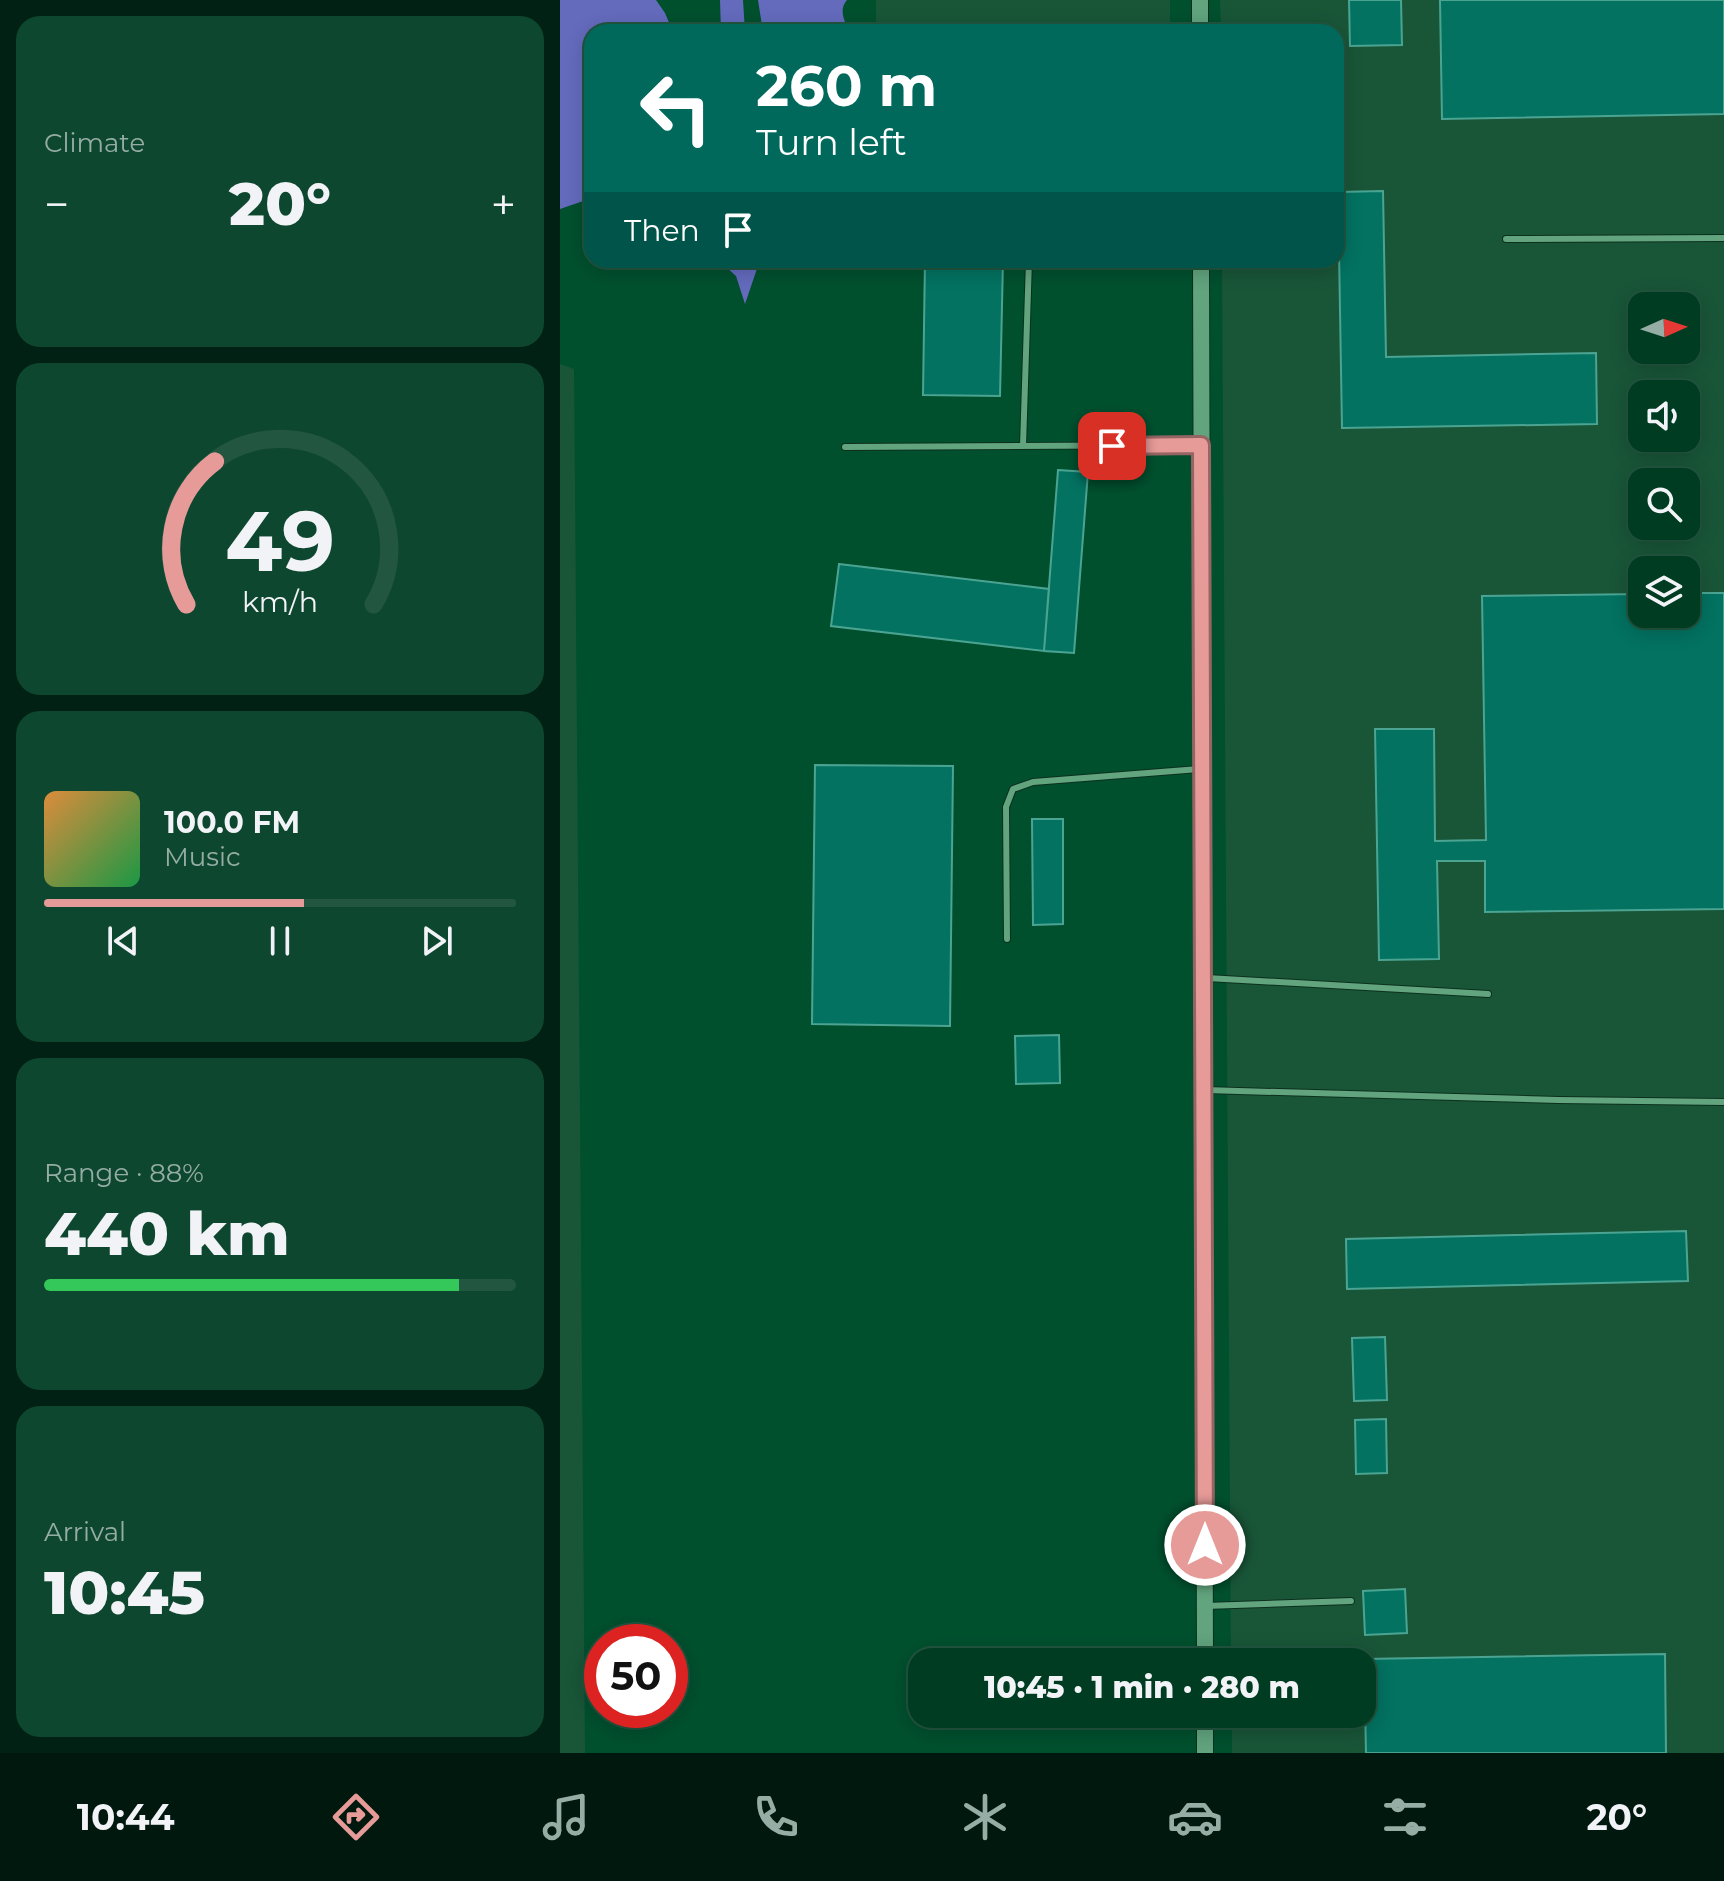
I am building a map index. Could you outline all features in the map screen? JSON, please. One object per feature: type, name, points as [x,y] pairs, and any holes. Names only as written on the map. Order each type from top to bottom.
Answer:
[{"type":"main road","points":[[1200,0],[1200,24]]},
{"type":"main road","points":[[1201,268],[1205,1648]]},
{"type":"main road","points":[[1205,1728],[1205,1753]]},
{"type":"lane","points":[[1506,239],[1724,238]]},
{"type":"lane","points":[[1023,446],[1029,268]]},
{"type":"lane","points":[[845,447],[1201,445]]},
{"type":"lane","points":[[1007,939],[1006,807],[1013,789],[1033,782],[1203,769]]},
{"type":"lane","points":[[1203,978],[1488,994]]},
{"type":"lane","points":[[1205,1090],[1724,1102]]},
{"type":"lane","points":[[1205,1606],[1351,1601]]},
{"type":"shaded area","points":[[876,0],[1170,0],[1170,24],[876,24]]},
{"type":"shaded area","points":[[1220,0],[1724,0],[1724,1753],[1232,1753],[1232,1728],[1376,1728],[1376,1648],[1231,1648],[1222,268],[1344,268],[1344,24],[1221,24]]},
{"type":"shaded area","points":[[560,364],[574,369],[585,1753],[560,1753]]},
{"type":"water","points":[[560,0],[656,0],[670,24],[584,24],[584,201],[560,209]]},
{"type":"water","points":[[720,0],[743,0],[744,24],[721,24]]},
{"type":"water","points":[[758,0],[847,0],[843,12],[846,24],[762,24]]},
{"type":"water","points":[[727,268],[757,268],[745,304],[736,276]]},
{"type":"building","points":[[1349,0],[1401,0],[1402,45],[1350,46]]},
{"type":"building","points":[[1440,0],[1724,0],[1724,114],[1442,119]]},
{"type":"building","points":[[1383,191],[1386,357],[1596,353],[1597,424],[1342,428],[1339,268],[1344,268],[1344,192]]},
{"type":"building","points":[[925,268],[1003,268],[1000,396],[923,395]]},
{"type":"building","points":[[1058,470],[1088,472],[1074,653],[1044,651]]},
{"type":"building","points":[[839,564],[1049,589],[1044,651],[831,626]]},
{"type":"building","points":[[1700,593],[1724,593],[1724,909],[1485,912],[1485,861],[1437,861],[1439,959],[1379,960],[1375,729],[1434,729],[1435,841],[1486,840],[1482,596],[1628,594],[1628,628],[1700,628]]},
{"type":"building","points":[[815,765],[953,766],[950,1026],[812,1024]]},
{"type":"building","points":[[1032,819],[1063,819],[1063,924],[1033,925]]},
{"type":"building","points":[[1059,1035],[1060,1083],[1016,1084],[1015,1036]]},
{"type":"building","points":[[1686,1231],[1688,1281],[1347,1289],[1346,1239]]},
{"type":"building","points":[[1385,1337],[1387,1400],[1354,1401],[1352,1338]]},
{"type":"building","points":[[1386,1419],[1387,1473],[1356,1474],[1355,1420]]},
{"type":"building","points":[[1405,1589],[1407,1633],[1365,1635],[1363,1591]]},
{"type":"building","points":[[1665,1654],[1666,1753],[1366,1753],[1365,1728],[1376,1728],[1376,1659]]},
{"type":"route","points":[[1112,446],[1201,445],[1205,1545]]}]
